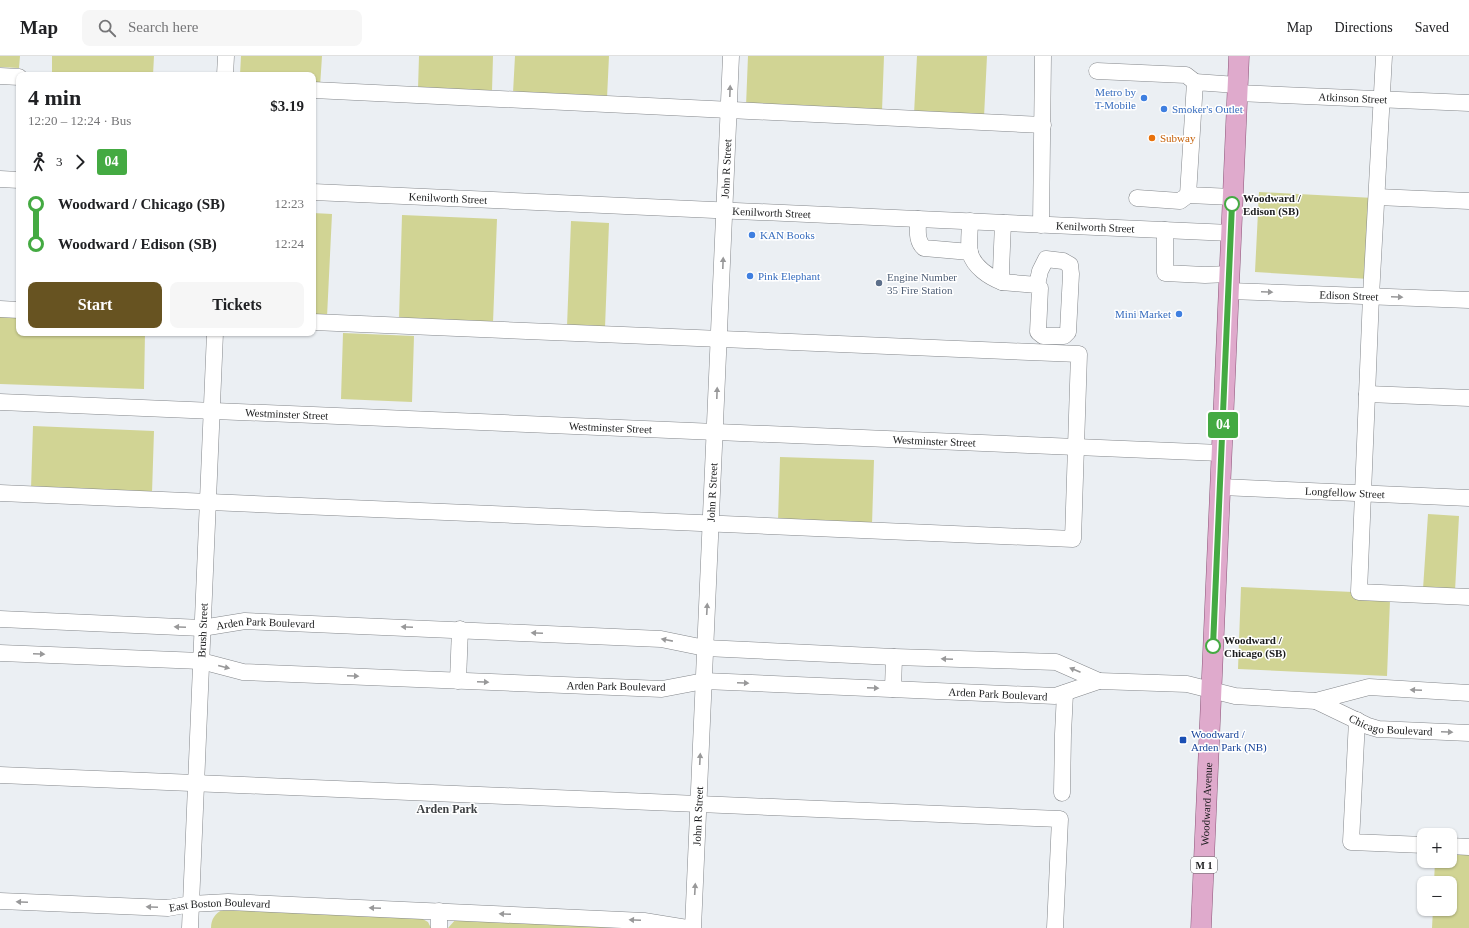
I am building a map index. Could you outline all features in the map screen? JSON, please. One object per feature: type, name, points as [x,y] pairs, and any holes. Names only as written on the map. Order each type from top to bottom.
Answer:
[{"type":"main road","name":"Woodward Avenue","points":[[1201,928],[1239,56]]},
{"type":"street","points":[[225,72],[226,56]]},
{"type":"street","name":"John R Street","points":[[693,928],[716,432],[731,56]]},
{"type":"street","points":[[1041,225],[1043,56]]},
{"type":"street","points":[[1384,56],[1367,394],[1359,592],[1469,597]]},
{"type":"street","name":"Atkinson Street","points":[[1097,71],[1186,75],[1195,82],[1237,89],[1382,100],[1469,104]]},
{"type":"street","points":[[0,76],[16,77]]},
{"type":"street","points":[[1188,195],[1195,82]]},
{"type":"street","points":[[316,90],[1042,125]]},
{"type":"street","points":[[0,179],[16,180]]},
{"type":"street","name":"Kenilworth Street","points":[[316,192],[1231,233]]},
{"type":"street","points":[[1137,198],[1180,201],[1188,195],[1232,197]]},
{"type":"street","points":[[1377,197],[1469,202]]},
{"type":"street","points":[[918,219],[918,241],[924,248],[970,252]]},
{"type":"street","points":[[970,222],[970,252],[974,262],[982,270],[1002,282],[1037,285]]},
{"type":"street","points":[[1002,282],[1003,223]]},
{"type":"street","name":"Edison Street","points":[[1165,230],[1165,273],[1205,275],[1229,282],[1372,296],[1469,300]]},
{"type":"street","points":[[0,309],[16,310]]},
{"type":"street","points":[[0,494],[1073,539],[1079,354],[316,322]]},
{"type":"street","name":"Brush Street","points":[[190,928],[215,336]]},
{"type":"street","points":[[1367,394],[1469,398]]},
{"type":"street","name":"Westminster Street","points":[[0,402],[1221,453]]},
{"type":"street","name":"Longfellow Street","points":[[1221,487],[1469,498]]},
{"type":"street","name":"Arden Park Boulevard","points":[[0,619],[202,628],[245,621],[460,629],[661,639],[705,648],[894,657],[1056,662],[1099,680],[1188,684],[1212,690]]},
{"type":"street","points":[[458,681],[460,629]]},
{"type":"street","name":"Arden Park Boulevard","points":[[0,653],[201,661],[243,672],[662,689],[704,681],[1055,696],[1099,680]]},
{"type":"street","points":[[893,689],[894,657]]},
{"type":"street","name":"Chicago Boulevard","points":[[1212,690],[1235,696],[1316,701],[1369,687],[1469,693]]},
{"type":"street","points":[[1062,793],[1065,693]]},
{"type":"street","name":"Chicago Boulevard","points":[[1316,701],[1378,729],[1469,733]]},
{"type":"street","points":[[1357,720],[1351,842],[1417,845]]},
{"type":"street","points":[[0,775],[1060,819],[1055,928]]},
{"type":"street","points":[[1457,846],[1469,847]]},
{"type":"street","name":"East Boston Boulevard","points":[[0,901],[168,908],[191,904],[228,902],[644,921],[687,928]]},
{"type":"street","points":[[439,911],[439,928]]},
{"type":"green space","points":[[0,56],[20,56],[19,68],[0,67]]},
{"type":"green space","points":[[52,56],[154,56],[153,72],[52,72]]},
{"type":"green space","points":[[241,56],[322,56],[320,87],[316,87],[316,72],[240,72]]},
{"type":"green space","points":[[419,56],[493,56],[492,91],[418,89]]},
{"type":"green space","points":[[515,56],[609,56],[607,98],[513,93]]},
{"type":"green space","points":[[748,56],[884,56],[882,111],[746,106]]},
{"type":"green space","points":[[917,56],[987,56],[984,117],[914,114]]},
{"type":"green space","points":[[1259,192],[1374,198],[1369,279],[1255,272]]},
{"type":"green space","points":[[316,213],[332,214],[327,317],[316,316]]},
{"type":"green space","points":[[402,215],[497,219],[493,323],[399,320]]},
{"type":"green space","points":[[571,221],[609,223],[605,328],[567,327]]},
{"type":"green space","points":[[0,314],[16,315],[16,336],[145,336],[144,389],[0,384]]},
{"type":"green space","points":[[343,333],[414,336],[412,402],[341,399]]},
{"type":"green space","points":[[33,426],[154,431],[152,493],[31,489]]},
{"type":"green space","points":[[780,457],[874,460],[872,525],[778,521]]},
{"type":"green space","points":[[1428,514],[1459,516],[1455,591],[1423,589]]},
{"type":"green space","points":[[1241,587],[1353,592],[1353,598],[1390,600],[1387,676],[1238,669]]},
{"type":"green space","points":[[1457,852],[1469,853],[1469,928],[1432,928],[1433,916],[1457,916],[1457,876],[1434,876],[1435,868],[1457,868]]},
{"type":"green space","points":[[223,909],[419,917],[428,922],[431,928],[211,928],[214,917]]},
{"type":"green space","points":[[457,918],[659,928],[448,928]]},
{"type":"bus line","name":"04","points":[[1213,646],[1232,204]]},
{"type":"place","name":"Metro by T-Mobile","points":[[1144,98]]},
{"type":"place","name":"Smoker's Outlet","points":[[1164,109]]},
{"type":"place","name":"Subway","points":[[1152,138]]},
{"type":"place","name":"Woodward / Edison (SB)","points":[[1232,204]]},
{"type":"place","name":"KAN Books","points":[[752,235]]},
{"type":"place","name":"Pink Elephant","points":[[750,276]]},
{"type":"place","name":"Engine Number 35 Fire Station","points":[[879,283]]},
{"type":"place","name":"Mini Market","points":[[1179,314]]},
{"type":"place","name":"Woodward / Chicago (SB)","points":[[1213,646]]},
{"type":"place","name":"Woodward / Arden Park (NB)","points":[[1183,740]]},
{"type":"district","name":"Arden Park","points":[[447,809]]}]
